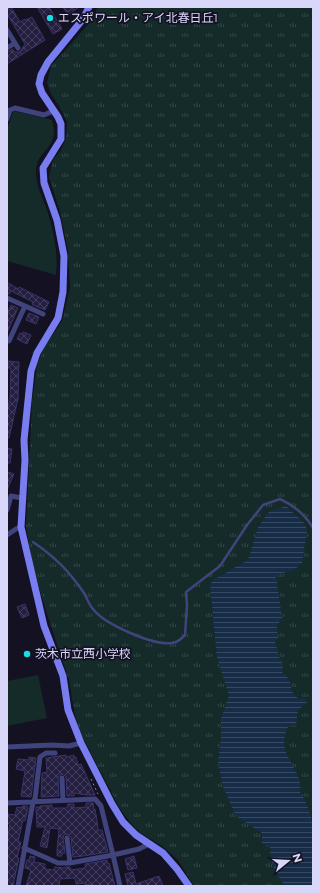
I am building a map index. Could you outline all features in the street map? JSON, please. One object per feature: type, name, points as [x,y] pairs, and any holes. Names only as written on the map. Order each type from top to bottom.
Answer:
[{"type":"street","points":[[89,7],[83,19],[48,62],[41,75],[39,84],[42,93],[61,124],[61,139],[44,168],[44,183],[57,220],[64,256],[63,292],[58,318],[37,353],[31,371],[24,440],[25,460],[21,527],[44,626],[63,676],[68,710],[81,744],[117,813],[129,828],[163,853],[189,886]]},
{"type":"street","points":[[7,30],[17,45],[7,48]]},
{"type":"street","points":[[7,119],[10,110],[15,108],[44,115],[54,111]]},
{"type":"street","points":[[7,298],[43,314]]},
{"type":"street","points":[[7,341],[9,341],[25,306]]},
{"type":"street","points":[[7,510],[11,496],[22,498]]},
{"type":"street","points":[[7,535],[21,527]]},
{"type":"street","points":[[7,747],[45,745],[69,746],[81,744]]},
{"type":"street","points":[[18,886],[33,802],[36,799],[40,757],[46,753],[55,753]]},
{"type":"street","points":[[62,778],[63,800]]},
{"type":"street","points":[[7,803],[95,799],[101,806],[120,886]]},
{"type":"street","points":[[67,838],[70,863]]},
{"type":"street","points":[[24,848],[58,863],[70,863],[139,849],[149,844]]},
{"type":"lane","points":[[33,542],[65,567],[84,593],[93,610],[110,624],[158,642],[174,643],[185,635],[187,604],[186,592],[220,566],[247,525],[263,505],[280,499],[285,501],[301,511],[313,528]]},
{"type":"path","points":[[89,774],[100,799],[101,806]]},
{"type":"green space","points":[[98,7],[313,7],[313,886],[194,886],[178,860],[162,846],[141,833],[129,821],[119,807],[79,730],[69,680],[33,566],[26,527],[32,402],[37,365],[44,348],[62,321],[70,288],[68,250],[60,212],[49,177],[53,160],[61,150],[66,138],[67,122],[51,94],[47,83],[51,66],[91,21]]},
{"type":"green space","points":[[15,111],[52,120],[54,129],[53,137],[51,143],[37,163],[36,177],[48,214],[56,248],[56,275],[7,261],[7,130],[13,112]]},
{"type":"green space","points":[[38,675],[47,718],[7,726],[7,681]]},
{"type":"water","points":[[286,506],[305,524],[307,531],[302,563],[293,571],[276,576],[282,618],[277,626],[278,638],[275,642],[280,660],[282,661],[282,672],[291,684],[291,690],[298,699],[304,698],[307,703],[298,710],[296,726],[288,726],[284,741],[287,754],[299,778],[300,792],[310,813],[314,837],[313,886],[285,886],[276,873],[272,863],[270,853],[271,848],[262,843],[262,833],[236,816],[223,787],[218,762],[221,737],[221,719],[229,695],[217,658],[210,585],[213,580],[248,560],[258,527],[269,512]]},
{"type":"building","points":[[7,7],[11,7],[20,22],[32,17],[45,40],[7,64],[7,52],[13,49],[14,52],[20,52],[25,44],[7,14]]},
{"type":"building","name":"エスポワール・アイ北春日丘1","points":[[37,7],[49,7],[62,29],[53,34]]},
{"type":"building","points":[[63,7],[79,7],[68,15]]},
{"type":"building","points":[[7,282],[18,289],[19,287],[49,302],[45,310],[33,305],[33,302],[11,291],[7,294]]},
{"type":"building","points":[[11,305],[18,308],[7,333],[7,314]]},
{"type":"building","points":[[29,313],[39,317],[36,324],[26,320]]},
{"type":"building","points":[[23,332],[31,335],[27,344],[17,339],[20,333],[22,334]]},
{"type":"building","points":[[8,361],[19,362],[18,399],[9,438],[7,437],[7,411],[10,398],[11,370],[8,368]]},
{"type":"building","points":[[7,448],[12,449],[10,463],[7,463]]},
{"type":"building","points":[[8,472],[14,474],[7,490],[7,475]]},
{"type":"building","points":[[25,604],[29,615],[22,618],[17,607]]},
{"type":"building","points":[[66,755],[66,757],[74,755],[74,757],[76,757],[78,765],[81,764],[95,795],[74,793],[74,796],[67,796],[66,777],[61,774],[58,778],[59,796],[41,797],[42,773],[47,772],[46,758]]},
{"type":"building","points":[[29,757],[36,758],[31,797],[21,796],[25,771],[16,769],[18,759],[29,760]]},
{"type":"building","points":[[86,803],[93,803],[98,830],[102,830],[108,852],[73,857],[71,837],[67,834],[64,835],[63,838],[65,853],[62,853],[62,856],[57,856],[59,829],[50,828],[47,848],[40,846],[45,827],[37,827],[36,807],[52,805],[52,808],[67,808],[68,804],[74,804],[74,808],[86,807]]},
{"type":"building","points":[[22,806],[27,806],[28,808],[25,821],[23,820],[18,842],[21,842],[17,858],[19,858],[13,886],[7,886],[7,842],[10,823],[7,824],[7,814],[15,815],[17,807],[22,808]]},
{"type":"building","points":[[30,856],[35,857],[34,862],[45,864],[45,869],[54,870],[55,867],[70,867],[71,870],[85,868],[85,864],[107,860],[115,886],[90,886],[90,884],[85,885],[85,883],[76,884],[75,878],[60,879],[59,886],[26,886],[31,870],[25,868],[27,860],[29,860]]},
{"type":"building","points":[[134,856],[137,868],[128,870],[125,859]]},
{"type":"building","points":[[133,872],[136,884],[159,876],[163,886],[128,886],[125,874]]},
{"type":"place","name":"エスポワール・アイ北春日丘1","points":[[50,18]]},
{"type":"place","name":"茨木市立西小学校","points":[[27,654]]}]
